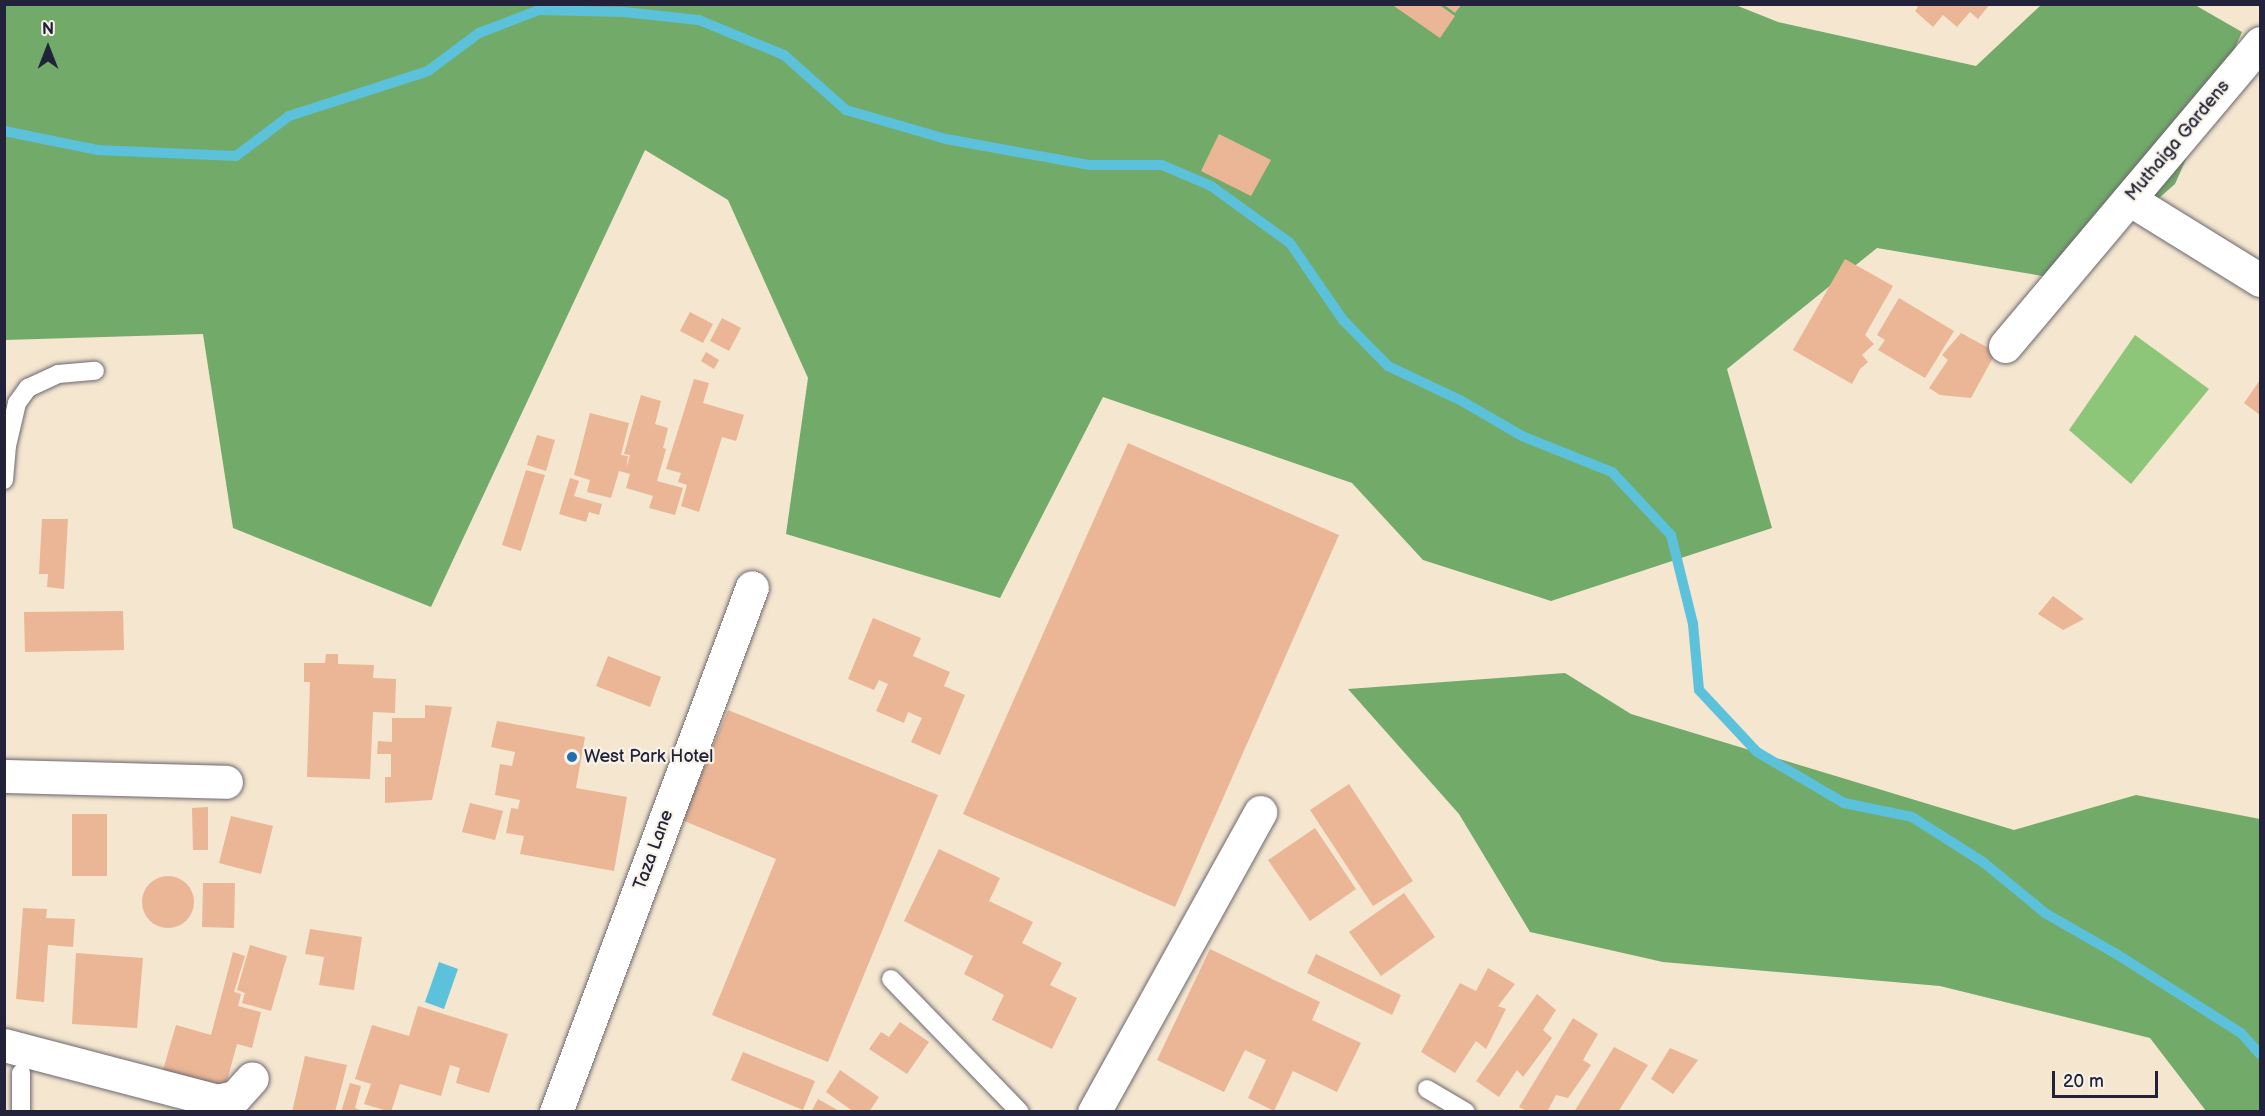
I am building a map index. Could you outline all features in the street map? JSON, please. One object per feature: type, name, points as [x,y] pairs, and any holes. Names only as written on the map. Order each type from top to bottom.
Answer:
[{"type":"street","name":"Muthaiga Gardens","points":[[2006,346],[2260,43]]},
{"type":"street","points":[[2129,199],[2260,280]]},
{"type":"street","name":"Taza Lane","points":[[556,1112],[752,587]]},
{"type":"street","points":[[4,776],[226,782]]},
{"type":"street","points":[[1094,1112],[1260,812]]},
{"type":"street","points":[[4,1045],[217,1101],[235,1096],[252,1078]]},
{"type":"lane","points":[[4,480],[7,446],[17,403],[28,388],[58,374],[95,370]]},
{"type":"lane","points":[[891,979],[1020,1112]]},
{"type":"lane","points":[[21,1073],[21,1112]]},
{"type":"lane","points":[[1427,1089],[1466,1112]]},
{"type":"green space","points":[[1733,4],[1778,22],[1976,66],[2041,5],[2195,5],[2242,32],[2175,184],[2066,280],[1877,248],[1727,369],[1772,528],[1551,601],[1423,560],[1352,483],[1103,397],[1000,598],[786,534],[808,378],[728,200],[645,150],[431,607],[233,528],[203,334],[5,340],[4,5]]},
{"type":"green space","points":[[2135,335],[2209,389],[2131,484],[2069,430]]},
{"type":"green space","points":[[1565,673],[1631,714],[2014,830],[2136,795],[2260,819],[2260,1111],[2206,1111],[2150,1038],[1940,986],[1663,962],[1530,932],[1459,814],[1348,689]]},
{"type":"water","points":[[439,962],[458,969],[444,1009],[425,1002]]},
{"type":"building","points":[[1391,4],[1438,4],[1455,16],[1440,38]]},
{"type":"building","points":[[1443,4],[1462,4],[1455,13]]},
{"type":"building","points":[[1915,4],[1990,4],[1978,19],[1970,12],[1957,27],[1943,15],[1933,27],[1915,11],[1918,7]]},
{"type":"building","points":[[1219,134],[1271,160],[1251,196],[1201,171]]},
{"type":"building","points":[[1845,259],[1893,286],[1865,335],[1874,344],[1862,355],[1868,362],[1860,369],[1852,384],[1793,350]]},
{"type":"building","points":[[1899,298],[1954,331],[1925,378],[1878,350],[1885,340],[1877,335]]},
{"type":"building","points":[[690,312],[713,324],[703,343],[680,331]]},
{"type":"building","points":[[722,318],[741,328],[729,351],[710,341]]},
{"type":"building","points":[[1961,333],[1996,352],[1971,398],[1940,395],[1929,388],[1948,360],[1942,355]]},
{"type":"building","points":[[706,352],[719,360],[714,369],[701,361]]},
{"type":"building","points":[[694,379],[709,383],[703,403],[744,415],[736,441],[722,437],[699,512],[681,506],[687,485],[678,482],[681,473],[666,469]]},
{"type":"building","points":[[2260,380],[2260,415],[2244,403]]},
{"type":"building","points":[[641,395],[661,401],[655,424],[668,428],[663,448],[666,449],[657,481],[683,488],[675,515],[649,508],[653,496],[626,488],[630,474],[619,471],[611,498],[587,492],[590,480],[574,475],[590,413],[629,423],[621,455],[628,456],[626,469],[630,455],[624,454]]},
{"type":"building","points":[[537,435],[555,440],[546,471],[527,465]]},
{"type":"building","points":[[1128,443],[1339,535],[1175,907],[963,814]]},
{"type":"building","points":[[526,470],[545,475],[521,551],[502,545]]},
{"type":"building","points":[[570,478],[579,481],[574,496],[602,504],[599,515],[589,512],[586,522],[559,514]]},
{"type":"building","points":[[42,519],[68,519],[64,589],[47,587],[48,574],[39,574]]},
{"type":"building","points":[[2053,596],[2084,619],[2063,630],[2038,614]]},
{"type":"building","points":[[123,611],[124,650],[25,652],[24,612]]},
{"type":"building","points":[[873,618],[921,638],[913,656],[950,672],[944,686],[965,695],[940,755],[911,742],[922,718],[908,712],[904,723],[876,711],[888,684],[879,680],[874,690],[848,679]]},
{"type":"building","points":[[326,654],[338,654],[338,664],[374,665],[373,678],[396,679],[395,713],[373,712],[370,779],[307,777],[310,682],[304,682],[304,663],[325,663]]},
{"type":"building","points":[[608,656],[661,677],[650,707],[596,686]]},
{"type":"building","points":[[425,705],[452,707],[432,800],[385,803],[385,777],[391,777],[391,754],[377,754],[378,741],[392,742],[392,718],[425,718]]},
{"type":"building","points":[[728,710],[938,795],[828,1062],[712,1015],[776,859],[682,820]]},
{"type":"building","points":[[497,721],[585,737],[576,788],[627,797],[614,871],[520,854],[524,836],[506,833],[511,808],[518,809],[520,800],[495,795],[500,764],[512,766],[515,752],[491,747]]},
{"type":"building","points":[[1349,784],[1413,881],[1373,906],[1310,810]]},
{"type":"building","points":[[470,803],[503,811],[495,840],[462,832]]},
{"type":"building","points":[[208,807],[208,850],[193,850],[192,808]]},
{"type":"building","points":[[72,814],[107,814],[107,876],[72,876]]},
{"type":"building","points":[[231,816],[273,826],[261,874],[219,863]]},
{"type":"building","points":[[1315,828],[1356,889],[1310,921],[1268,860]]},
{"type":"building","points":[[939,849],[1000,878],[989,901],[1033,922],[1022,943],[1062,963],[1050,985],[1077,998],[1052,1049],[992,1020],[1004,995],[964,974],[973,956],[904,921]]},
{"type":"building","points":[[163,876],[173,876],[187,883],[194,902],[187,921],[173,928],[163,928],[153,924],[146,917],[142,907],[142,897],[146,887],[153,880]]},
{"type":"building","points":[[203,883],[235,883],[234,928],[202,927]]},
{"type":"building","points":[[1404,893],[1435,937],[1381,976],[1349,932]]},
{"type":"building","points":[[23,908],[47,909],[46,918],[75,919],[73,947],[48,945],[44,1002],[16,999]]},
{"type":"building","points":[[310,929],[362,937],[354,990],[319,985],[324,957],[305,954]]},
{"type":"building","points":[[250,945],[287,956],[271,1011],[242,1003],[245,993],[237,990]]},
{"type":"building","points":[[1210,949],[1320,1002],[1312,1020],[1361,1043],[1337,1092],[1293,1071],[1274,1111],[1248,1098],[1266,1060],[1245,1050],[1224,1092],[1157,1060]]},
{"type":"building","points":[[233,952],[245,956],[234,992],[241,994],[238,1006],[261,1012],[252,1048],[237,1044],[225,1088],[163,1070],[176,1025],[211,1035]]},
{"type":"building","points":[[76,953],[143,958],[137,1028],[72,1024]]},
{"type":"building","points":[[1316,954],[1401,995],[1392,1015],[1307,973]]},
{"type":"building","points":[[1488,968],[1515,984],[1498,1006],[1506,1009],[1486,1049],[1476,1041],[1455,1073],[1421,1052],[1460,983],[1476,991]]},
{"type":"building","points":[[1537,994],[1556,1010],[1543,1030],[1552,1038],[1523,1077],[1517,1070],[1499,1097],[1476,1081]]},
{"type":"building","points":[[418,1006],[508,1034],[489,1093],[456,1083],[460,1068],[450,1065],[441,1096],[400,1084],[391,1112],[364,1104],[371,1084],[355,1079],[372,1025],[409,1036]]},
{"type":"building","points":[[1573,1018],[1598,1034],[1583,1060],[1591,1065],[1568,1098],[1556,1095],[1547,1112],[1529,1112],[1519,1107]]},
{"type":"building","points":[[900,1022],[929,1042],[907,1074],[869,1049],[881,1032],[889,1037]]},
{"type":"building","points":[[1614,1047],[1648,1065],[1618,1112],[1574,1112]]},
{"type":"building","points":[[1670,1048],[1698,1060],[1673,1094],[1651,1079]]},
{"type":"building","points":[[743,1052],[815,1081],[803,1110],[731,1080]]},
{"type":"building","points":[[305,1056],[347,1065],[335,1112],[292,1112]]},
{"type":"building","points":[[840,1070],[879,1097],[869,1112],[854,1112],[826,1092]]},
{"type":"building","points":[[350,1083],[361,1086],[355,1108],[365,1112],[341,1112]]},
{"type":"building","points":[[818,1099],[841,1112],[811,1112]]},
{"type":"waterway","points":[[4,131],[97,150],[236,156],[289,116],[428,71],[479,33],[539,10],[624,12],[699,20],[784,55],[846,110],[946,139],[1089,165],[1162,165],[1211,186],[1290,243],[1343,320],[1388,366],[1460,400],[1522,436],[1612,472],[1671,535],[1693,624],[1699,690],[1757,752],[1844,803],[1912,817],[1983,862],[2045,913],[2118,955],[2241,1033],[2260,1054]]},
{"type":"place","name":"West Park Hotel","points":[[572,757]]}]
